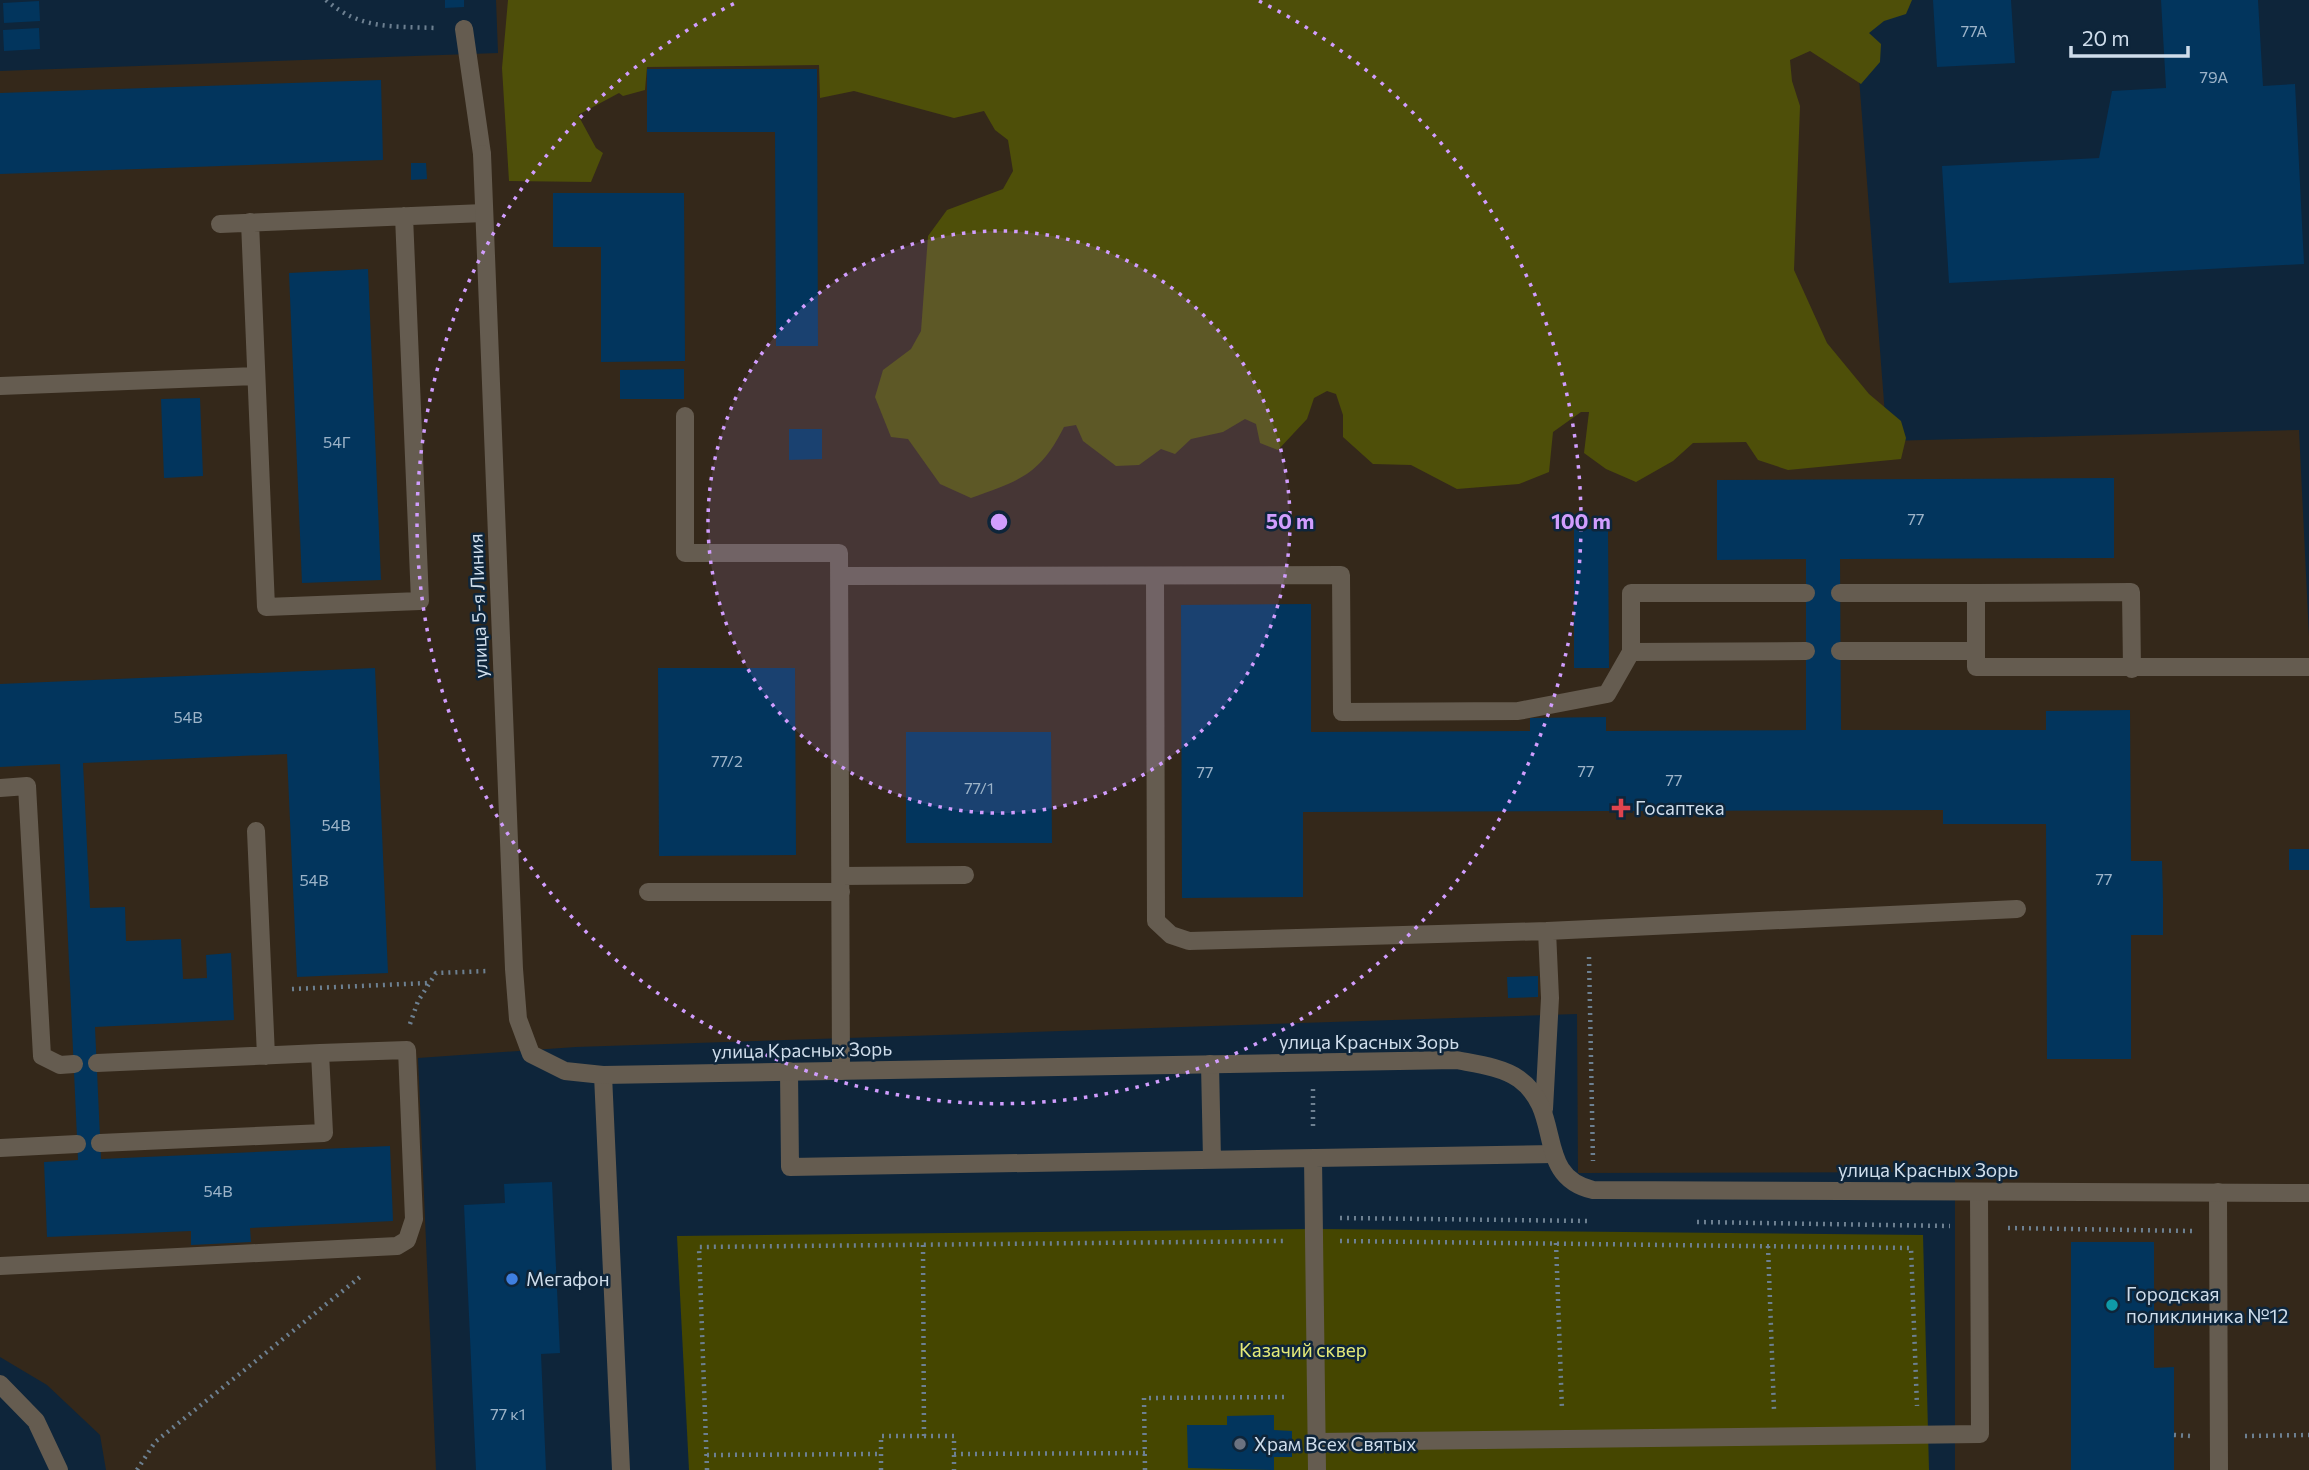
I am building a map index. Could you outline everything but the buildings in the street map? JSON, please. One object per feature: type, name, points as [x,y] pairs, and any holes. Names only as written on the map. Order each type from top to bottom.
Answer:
[{"type":"street","name":"улица 5-я Линия","points":[[464,29],[482,153],[514,970],[518,1019],[531,1054]]},
{"type":"street","points":[[220,223],[484,213]]},
{"type":"street","points":[[250,222],[266,607],[421,601],[404,216]]},
{"type":"street","points":[[0,386],[256,376]]},
{"type":"street","points":[[685,416],[685,554],[839,553],[841,1071]]},
{"type":"street","points":[[840,576],[1341,575],[1342,712],[1518,711],[1607,694],[1631,652],[1631,593],[1806,593]]},
{"type":"street","points":[[1155,576],[1156,921],[1171,935],[1189,941],[1589,930],[2017,909]]},
{"type":"street","points":[[1840,593],[2131,592],[2132,669]]},
{"type":"street","points":[[1976,593],[1976,667],[2309,667]]},
{"type":"street","points":[[1631,652],[1806,651]]},
{"type":"street","points":[[1840,651],[1976,651]]},
{"type":"street","points":[[0,788],[27,786],[42,1056],[60,1065],[74,1065]]},
{"type":"street","points":[[256,831],[266,1056]]},
{"type":"street","points":[[648,892],[841,884],[965,875]]},
{"type":"street","points":[[1544,1109],[1550,998],[1547,931]]},
{"type":"street","points":[[0,1266],[397,1246],[407,1240],[414,1219],[407,1049],[97,1063]]},
{"type":"street","points":[[100,1143],[324,1133],[320,1053]]},
{"type":"street","name":"улица Красных Зорь","points":[[531,1054],[565,1072],[603,1075],[1456,1060],[1489,1067],[1519,1079],[1544,1109],[1561,1173],[1575,1186],[1593,1190],[2309,1193]]},
{"type":"street","points":[[1210,1064],[1212,1160]]},
{"type":"street","points":[[789,1072],[790,1167],[1554,1154]]},
{"type":"street","points":[[603,1075],[621,1470]]},
{"type":"street","points":[[0,1147],[77,1144]]},
{"type":"street","points":[[1313,1158],[1317,1470]]},
{"type":"street","points":[[1317,1442],[1980,1434],[1979,1192]]},
{"type":"street","points":[[2218,1192],[2219,1470]]},
{"type":"street","points":[[0,1384],[36,1421],[59,1470]]},
{"type":"path","points":[[326,0],[340,13],[364,24],[464,29]]},
{"type":"path","points":[[1589,930],[1593,1190]]},
{"type":"path","points":[[407,1049],[410,1024],[428,983],[436,973],[514,970]]},
{"type":"path","points":[[263,990],[428,983]]},
{"type":"path","points":[[1312,1063],[1313,1158]]},
{"type":"path","points":[[1314,1218],[1392,1219]]},
{"type":"path","points":[[1979,1226],[2063,1231],[2194,1231]]},
{"type":"path","points":[[707,1470],[699,1247],[1315,1240],[1911,1248],[1918,1436]]},
{"type":"path","points":[[1556,1243],[1563,1440]]},
{"type":"path","points":[[923,1245],[924,1436]]},
{"type":"path","points":[[1768,1246],[1774,1437]]},
{"type":"path","points":[[137,1470],[155,1442],[365,1273]]},
{"type":"path","points":[[1145,1470],[1144,1398],[1316,1396]]},
{"type":"path","points":[[2219,1436],[2309,1435]]},
{"type":"path","points":[[881,1470],[881,1436],[954,1436],[954,1470]]},
{"type":"path","points":[[954,1454],[1145,1453]]},
{"type":"path","points":[[707,1455],[881,1454]]},
{"type":"shaded area","points":[[496,0],[1853,0],[1887,441],[2299,430],[2309,636],[2309,1470],[1955,1470],[1955,1172],[1578,1173],[1577,1014],[576,1047],[418,1058],[436,1470],[106,1470],[100,1435],[47,1385],[0,1357],[0,71],[498,53]]},
{"type":"shaded area","points":[[508,0],[1912,0],[1906,14],[1884,21],[1869,33],[1881,44],[1880,62],[1861,84],[1810,51],[1790,60],[1792,81],[1800,106],[1794,270],[1827,343],[1869,394],[1901,421],[1906,438],[1901,459],[1788,470],[1758,460],[1746,442],[1693,443],[1673,461],[1636,482],[1606,469],[1584,453],[1589,412],[1581,412],[1553,432],[1549,472],[1519,484],[1457,489],[1411,465],[1373,464],[1343,437],[1343,415],[1336,394],[1327,391],[1314,398],[1307,419],[1278,450],[1260,443],[1256,424],[1245,419],[1223,432],[1191,439],[1175,454],[1161,449],[1139,465],[1116,466],[1083,441],[1076,425],[1064,427],[1046,456],[1027,474],[971,498],[940,484],[908,439],[891,437],[875,397],[883,370],[911,349],[921,331],[928,236],[947,210],[1003,189],[1013,171],[1008,140],[995,130],[984,111],[954,118],[854,91],[820,98],[819,65],[647,67],[645,90],[623,96],[619,93],[578,115],[596,148],[603,153],[591,182],[509,181],[502,68]]},
{"type":"green space","name":"Казачий сквер","points":[[1314,1229],[1923,1235],[1929,1470],[689,1470],[677,1236]]},
{"type":"place","name":"Госаптека","points":[[1621,808]]},
{"type":"place","name":"Мегафон","points":[[512,1279]]},
{"type":"place","name":"Городская поликлиника №12","points":[[2112,1305]]},
{"type":"place","name":"Храм Всех Святых","points":[[1240,1444]]}]
